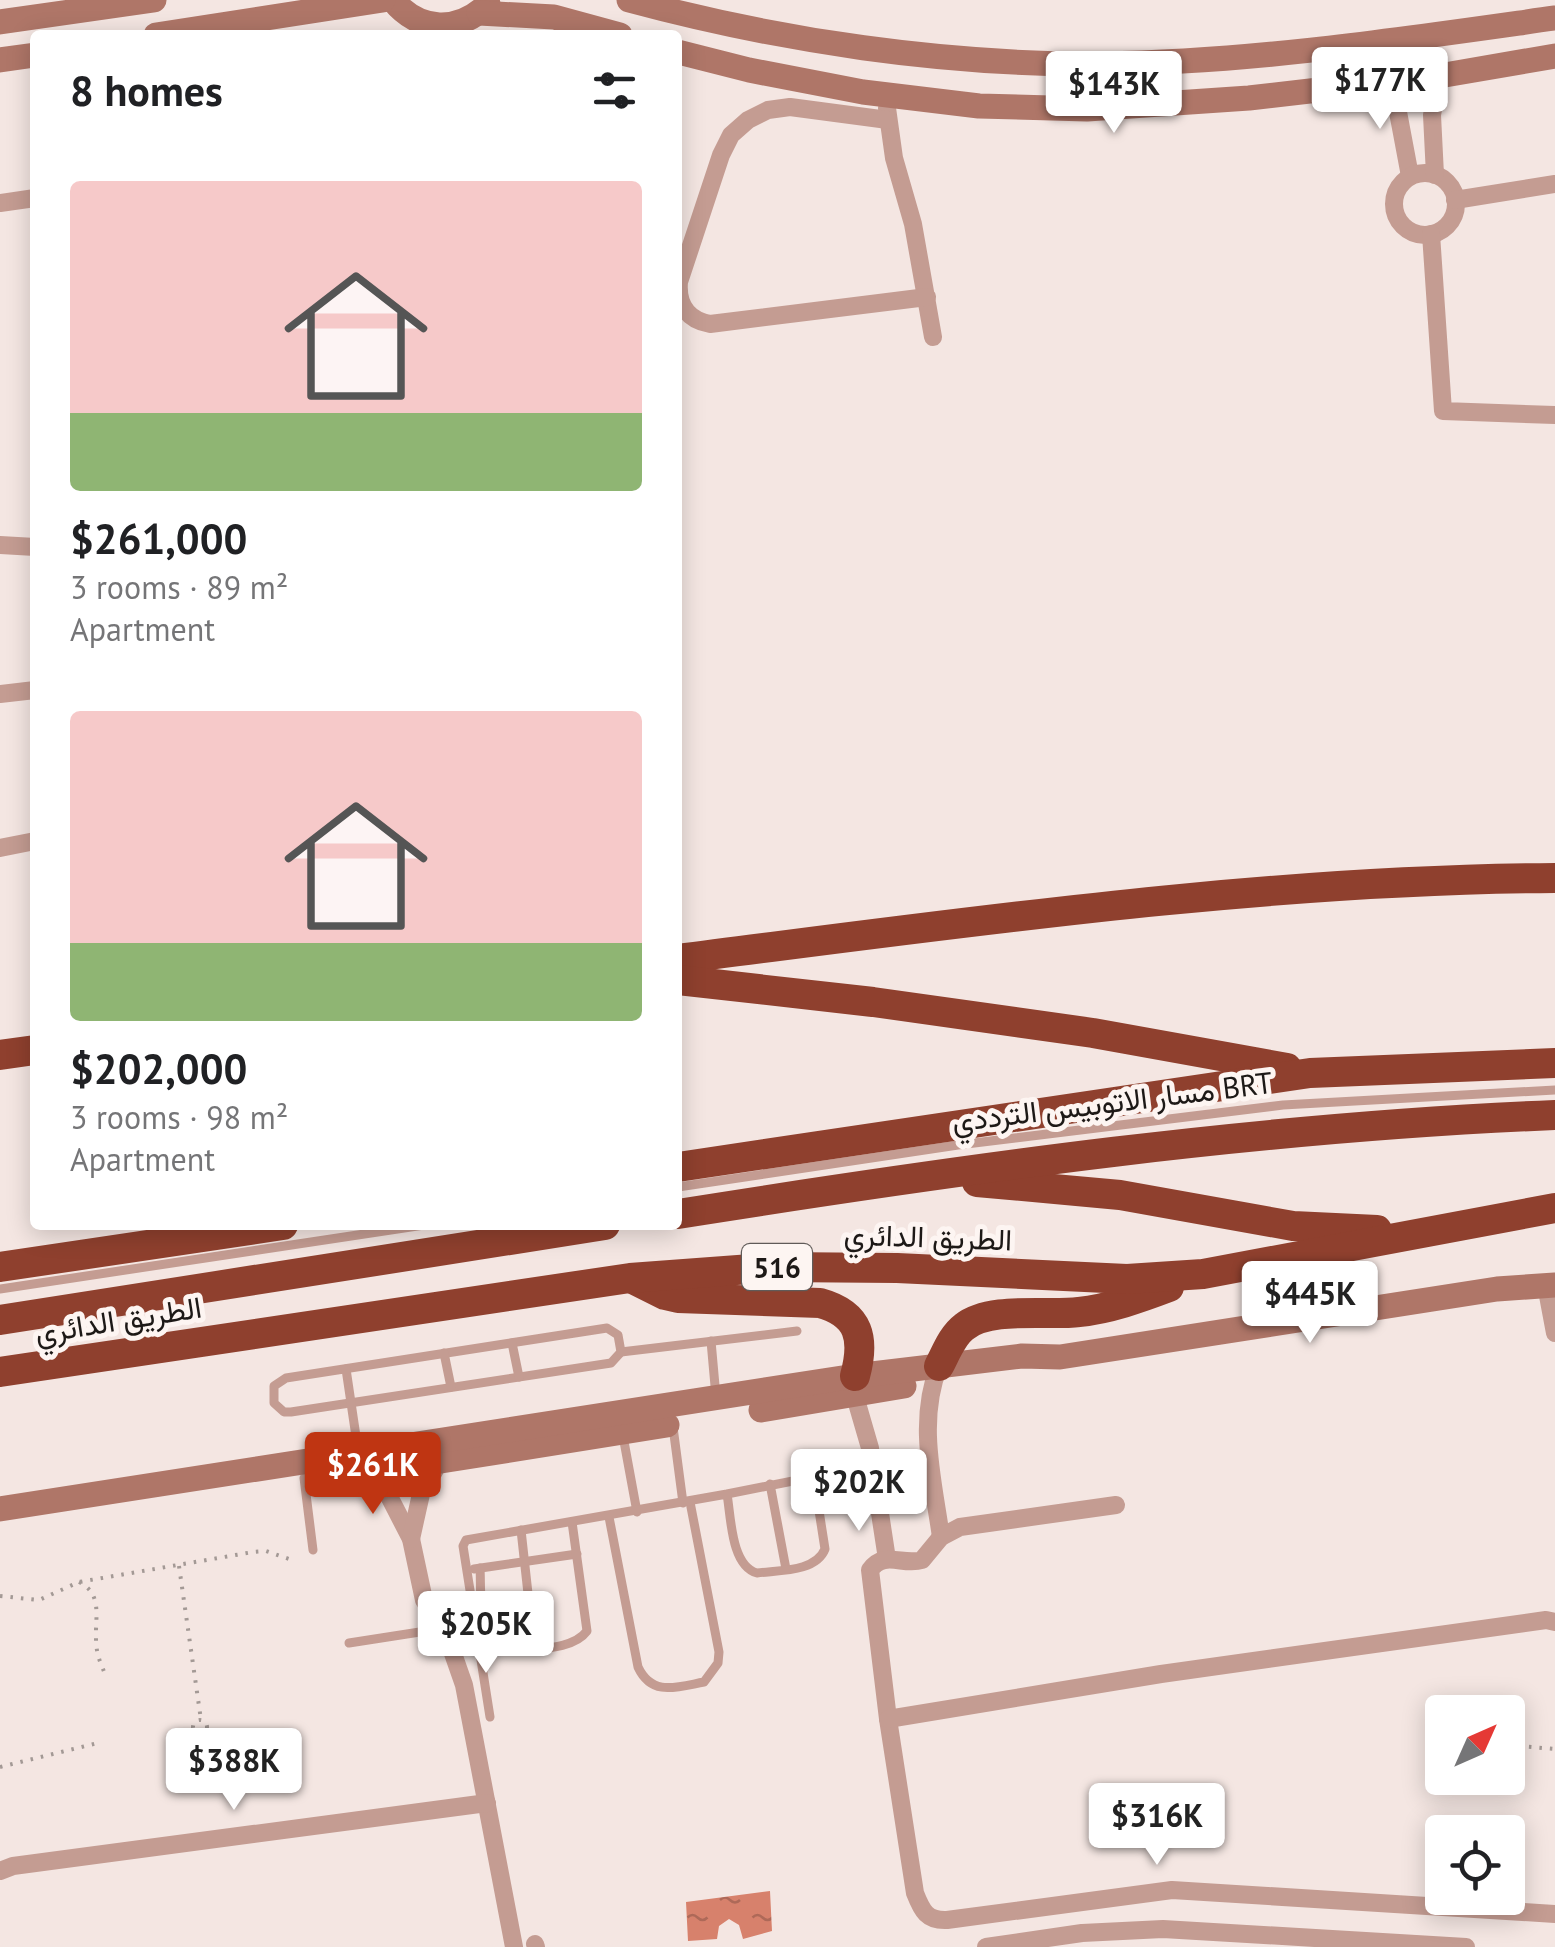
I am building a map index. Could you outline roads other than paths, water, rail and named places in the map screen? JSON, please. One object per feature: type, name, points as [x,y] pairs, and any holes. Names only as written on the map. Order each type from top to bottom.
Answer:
[{"type":"highway","points":[[682,959],[1120,902],[1478,879],[1555,878]]},
{"type":"highway","points":[[682,980],[1074,1030],[1310,1073]]},
{"type":"highway","points":[[0,1055],[30,1051]]},
{"type":"highway","points":[[682,1165],[1310,1073],[1555,1063]]},
{"type":"highway","name":"الطريق الدائري","points":[[682,1213],[914,1177],[1242,1137],[1555,1115]]},
{"type":"highway","name":"516","points":[[914,1177],[1120,1195],[1293,1226],[1437,1232]]},
{"type":"highway","name":"الطريق الدائري","points":[[0,1372],[630,1278],[776,1267],[898,1268],[1127,1279],[1204,1274],[1555,1208]]},
{"type":"highway","points":[[0,1267],[249,1230]]},
{"type":"highway","name":"الطريق الدائري","points":[[0,1320],[573,1230]]},
{"type":"highway","points":[[936,1374],[954,1338],[976,1320],[1079,1312],[1142,1297],[1204,1274]]},
{"type":"highway","points":[[630,1278],[678,1298],[820,1303],[839,1308],[858,1331],[860,1360],[854,1386]]},
{"type":"street","points":[[0,22],[154,0]]},
{"type":"street","points":[[239,28],[383,0]]},
{"type":"street","points":[[393,0],[413,27],[447,26],[485,6],[554,17],[602,30]]},
{"type":"street","points":[[629,0],[743,27],[823,40],[984,58],[1100,64],[1312,50],[1555,18]]},
{"type":"street","points":[[682,53],[806,82],[886,108]]},
{"type":"street","points":[[0,60],[30,56]]},
{"type":"street","points":[[682,273],[721,155],[739,127],[758,114],[779,108],[1141,108],[1438,76],[1555,56]]},
{"type":"street","points":[[1435,175],[1432,116],[1438,76]]},
{"type":"street","points":[[1392,80],[1410,176]]},
{"type":"street","points":[[886,108],[933,337]]},
{"type":"street","points":[[1435,175],[1449,184],[1455,200],[1452,218],[1432,234],[1408,230],[1397,218],[1395,194],[1410,176],[1435,175]]},
{"type":"street","points":[[1455,200],[1555,184]]},
{"type":"street","points":[[0,203],[30,199]]},
{"type":"street","points":[[1432,234],[1443,411],[1555,415]]},
{"type":"street","points":[[682,302],[690,316],[710,324],[927,296]]},
{"type":"street","points":[[0,544],[30,547]]},
{"type":"street","points":[[0,694],[30,691]]},
{"type":"street","points":[[0,848],[30,842]]},
{"type":"street","points":[[0,1510],[368,1463],[717,1400],[854,1386],[1031,1355],[1060,1357],[1496,1290],[1551,1285],[1555,1333]]},
{"type":"street","points":[[936,1374],[927,1426],[941,1537]]},
{"type":"street","points":[[439,1452],[622,1432],[854,1386]]},
{"type":"street","points":[[854,1386],[867,1434],[888,1559]]},
{"type":"street","points":[[411,1539],[421,1494],[439,1452]]},
{"type":"street","points":[[0,1525],[304,1478],[368,1463]]},
{"type":"street","points":[[368,1463],[411,1539],[424,1600],[450,1646],[464,1685],[514,1947]]},
{"type":"street","points":[[1116,1505],[960,1527],[941,1537],[922,1560],[876,1562],[870,1575],[888,1720],[916,1893],[926,1916],[936,1920],[1172,1890],[1555,1914]]},
{"type":"street","points":[[888,1720],[1161,1674],[1546,1620],[1555,1622]]},
{"type":"street","points":[[0,1871],[13,1866],[487,1803]]},
{"type":"street","points":[[986,1947],[1082,1933],[1163,1929],[1466,1947]]},
{"type":"lane","name":"مسار الاتوبيس الترددي BRT","points":[[682,1186],[958,1145],[1284,1105],[1555,1090]]},
{"type":"lane","points":[[0,1289],[391,1230]]},
{"type":"lane","points":[[621,1352],[618,1335],[607,1328],[286,1378],[274,1386],[274,1402],[284,1412],[351,1403],[611,1363],[621,1352],[797,1331]]},
{"type":"lane","points":[[711,1341],[717,1400]]},
{"type":"lane","points":[[512,1343],[519,1377]]},
{"type":"lane","points":[[444,1353],[451,1388]]},
{"type":"lane","points":[[346,1369],[368,1463]]},
{"type":"lane","points":[[609,1517],[638,1668],[644,1679],[654,1687],[666,1689],[704,1682],[712,1674],[719,1652],[672,1424]]},
{"type":"lane","points":[[622,1432],[636,1512]]},
{"type":"lane","points":[[490,1716],[463,1546],[466,1540],[636,1512],[804,1477],[815,1486],[825,1549],[822,1556],[811,1564],[757,1574],[743,1567],[727,1494]]},
{"type":"lane","points":[[304,1478],[313,1550]]},
{"type":"lane","points":[[770,1484],[786,1569]]},
{"type":"lane","points":[[514,1650],[572,1643],[582,1639],[587,1631],[572,1522]]},
{"type":"lane","points":[[521,1530],[534,1648]]},
{"type":"lane","points":[[467,1570],[577,1554]]},
{"type":"lane","points":[[480,1568],[484,1617],[499,1628],[509,1625],[514,1607],[497,1598]]},
{"type":"lane","points":[[349,1643],[439,1629]]},
{"type":"water","points":[[770,1891],[772,1931],[743,1939],[739,1925],[729,1919],[719,1926],[717,1939],[688,1941],[686,1902]]}]
